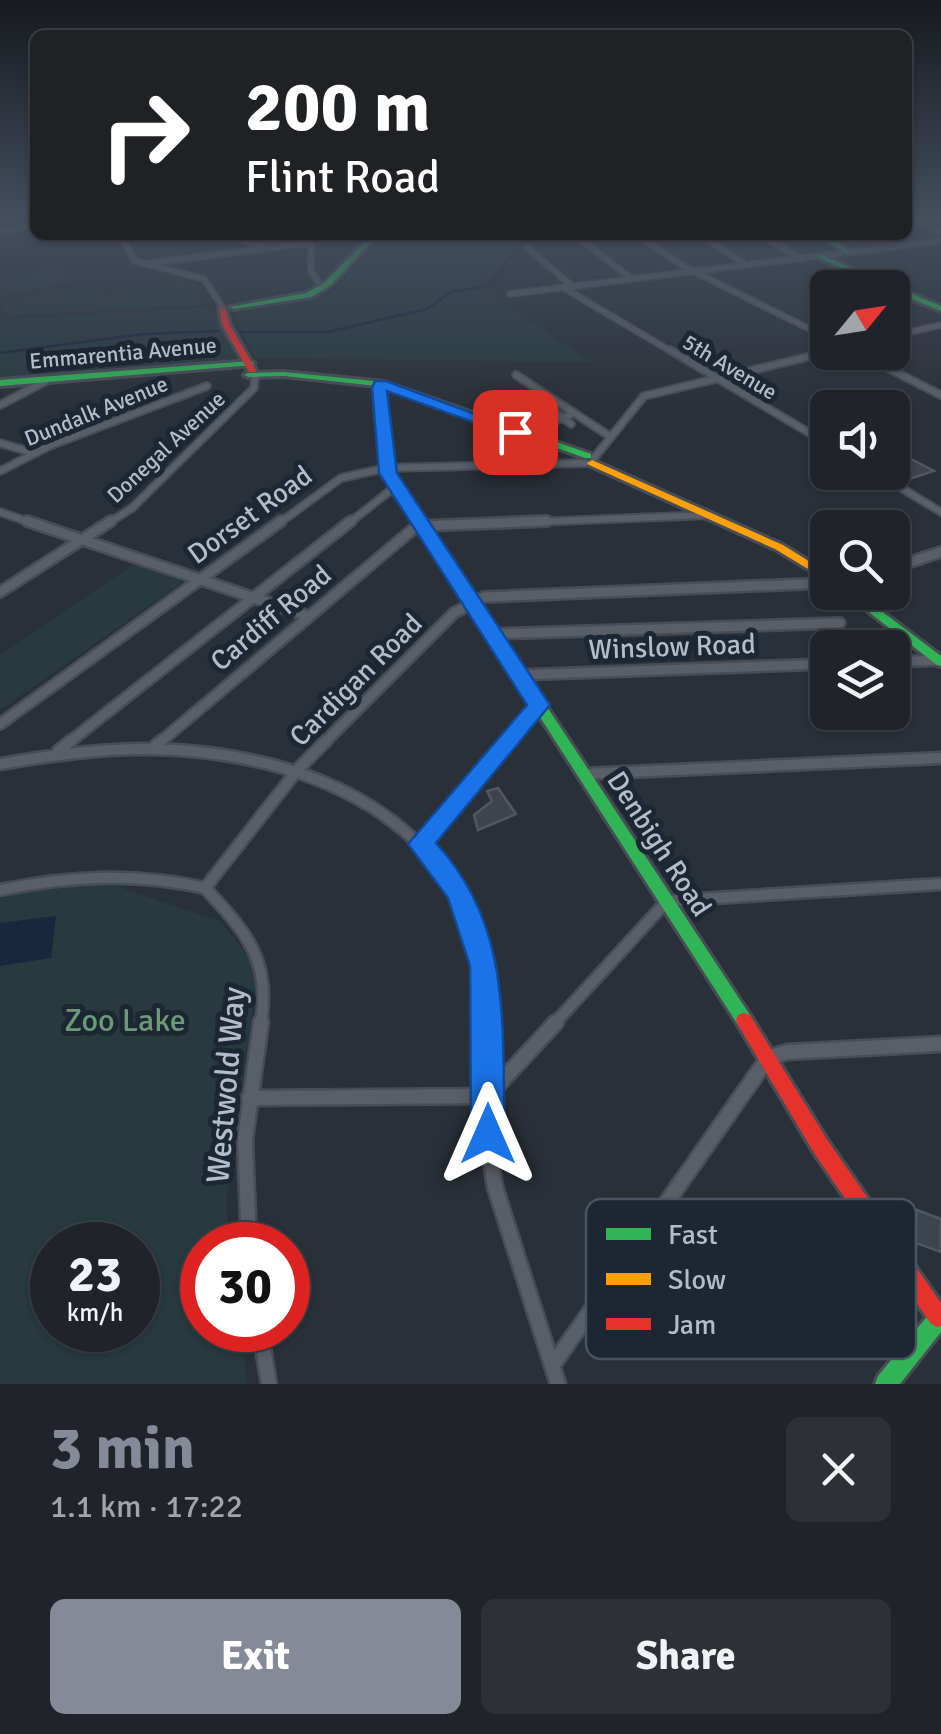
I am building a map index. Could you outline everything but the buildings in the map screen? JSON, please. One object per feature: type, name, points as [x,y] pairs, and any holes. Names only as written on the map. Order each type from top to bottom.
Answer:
[{"type":"street","points":[[206,284],[228,315],[256,374]]},
{"type":"street","points":[[228,315],[305,296],[323,284]]},
{"type":"street","points":[[570,284],[574,287]]},
{"type":"street","points":[[510,294],[599,284]]},
{"type":"street","points":[[718,284],[810,329]]},
{"type":"street","points":[[884,284],[941,308]]},
{"type":"street","name":"5th Avenue","points":[[564,288],[810,433]]},
{"type":"street","points":[[910,332],[941,325]]},
{"type":"street","points":[[588,459],[644,396],[810,356]]},
{"type":"street","name":"Emmarentia Avenue","points":[[0,384],[223,365],[256,374],[381,384],[588,459],[779,547],[810,568]]},
{"type":"street","points":[[892,370],[941,395]]},
{"type":"street","name":"Donegal Avenue","points":[[0,592],[132,508],[256,374]]},
{"type":"street","points":[[516,375],[611,437]]},
{"type":"street","points":[[0,405],[46,381]]},
{"type":"street","name":"Denbigh Road","points":[[381,384],[386,468],[396,486],[858,1199]]},
{"type":"street","name":"Dundalk Avenue","points":[[0,471],[34,453],[207,386]]},
{"type":"street","points":[[536,399],[570,424]]},
{"type":"street","points":[[532,431],[574,413]]},
{"type":"street","points":[[0,443],[34,453]]},
{"type":"street","name":"Dorset Road","points":[[0,724],[331,483],[350,474],[386,468],[588,459]]},
{"type":"street","points":[[56,753],[396,486]]},
{"type":"street","points":[[905,490],[941,512]]},
{"type":"street","points":[[0,512],[308,616]]},
{"type":"street","points":[[420,525],[710,515]]},
{"type":"street","name":"Cardiff Road","points":[[153,748],[420,525]]},
{"type":"street","points":[[910,562],[941,552]]},
{"type":"street","points":[[472,601],[522,592],[810,581]]},
{"type":"street","name":"Cardigan Road","points":[[205,888],[298,768],[454,614],[472,601]]},
{"type":"street","points":[[872,610],[940,661]]},
{"type":"street","points":[[492,634],[840,623]]},
{"type":"street","points":[[910,662],[940,661]]},
{"type":"street","name":"Winslow Road","points":[[518,675],[810,665]]},
{"type":"street","points":[[421,844],[538,705]]},
{"type":"street","points":[[0,764],[56,753],[153,748],[228,754],[298,768],[379,806],[445,870],[462,898],[484,966],[490,1156],[498,1196],[558,1384]]},
{"type":"street","points":[[583,774],[941,758]]},
{"type":"street","points":[[0,890],[48,880],[107,877],[205,888]]},
{"type":"street","points":[[249,1098],[488,1096],[667,901],[941,884]]},
{"type":"street","name":"Westwold Way","points":[[205,888],[242,929],[263,974],[262,1021],[249,1098],[243,1202],[246,1222]]},
{"type":"street","points":[[669,1199],[768,1058],[787,1052],[941,1044]]},
{"type":"street","name":"Denbigh Road","points":[[916,1283],[939,1316]]},
{"type":"street","points":[[916,1346],[939,1316]]},
{"type":"street","points":[[552,1366],[586,1318]]},
{"type":"street","points":[[264,1352],[269,1384]]},
{"type":"street","points":[[886,1384],[905,1359]]},
{"type":"green space","points":[[0,284],[63,284],[0,296]]},
{"type":"green space","points":[[174,284],[195,284],[201,305],[8,316],[1,302],[93,285],[105,296]]},
{"type":"green space","points":[[339,284],[483,284],[512,310],[592,362],[255,358],[233,314],[328,294]]},
{"type":"green space","points":[[212,307],[234,350],[236,357],[231,361],[0,380],[0,320]]},
{"type":"green space","points":[[134,564],[183,582],[0,710],[0,655]]},
{"type":"green space","name":"Zoo Lake","points":[[110,884],[220,921],[258,969],[226,1201],[228,1222],[180,1222],[180,1352],[243,1352],[247,1384],[0,1384],[0,898],[35,889]]},
{"type":"water","points":[[56,916],[51,958],[0,966],[0,923]]},
{"type":"waterway","points":[[240,332],[328,332],[427,309],[451,292],[491,284]]},
{"type":"waterway","points":[[0,353],[143,334],[218,331]]},
{"type":"traffic: fast","points":[[883,284],[941,309]]},
{"type":"traffic: fast","points":[[234,307],[308,295],[325,285]]},
{"type":"traffic: fast","points":[[0,383],[250,363]]},
{"type":"traffic: fast","points":[[248,375],[284,374],[381,384],[588,456]]},
{"type":"traffic: fast","points":[[381,384],[379,406],[388,473],[744,1020]]},
{"type":"traffic: fast","points":[[872,610],[941,662]]},
{"type":"traffic: fast","points":[[916,1346],[941,1315]]},
{"type":"traffic: fast","points":[[886,1384],[906,1359]]},
{"type":"traffic: slow","points":[[592,463],[779,547],[810,567]]},
{"type":"traffic: jam","points":[[222,310],[226,325],[252,370]]},
{"type":"traffic: jam","points":[[744,1020],[857,1199]]},
{"type":"traffic: jam","points":[[916,1285],[938,1317]]},
{"type":"route","points":[[488,1134],[484,966],[462,898],[445,870],[421,844],[538,705],[388,473],[379,388],[381,384],[515,432]]}]
